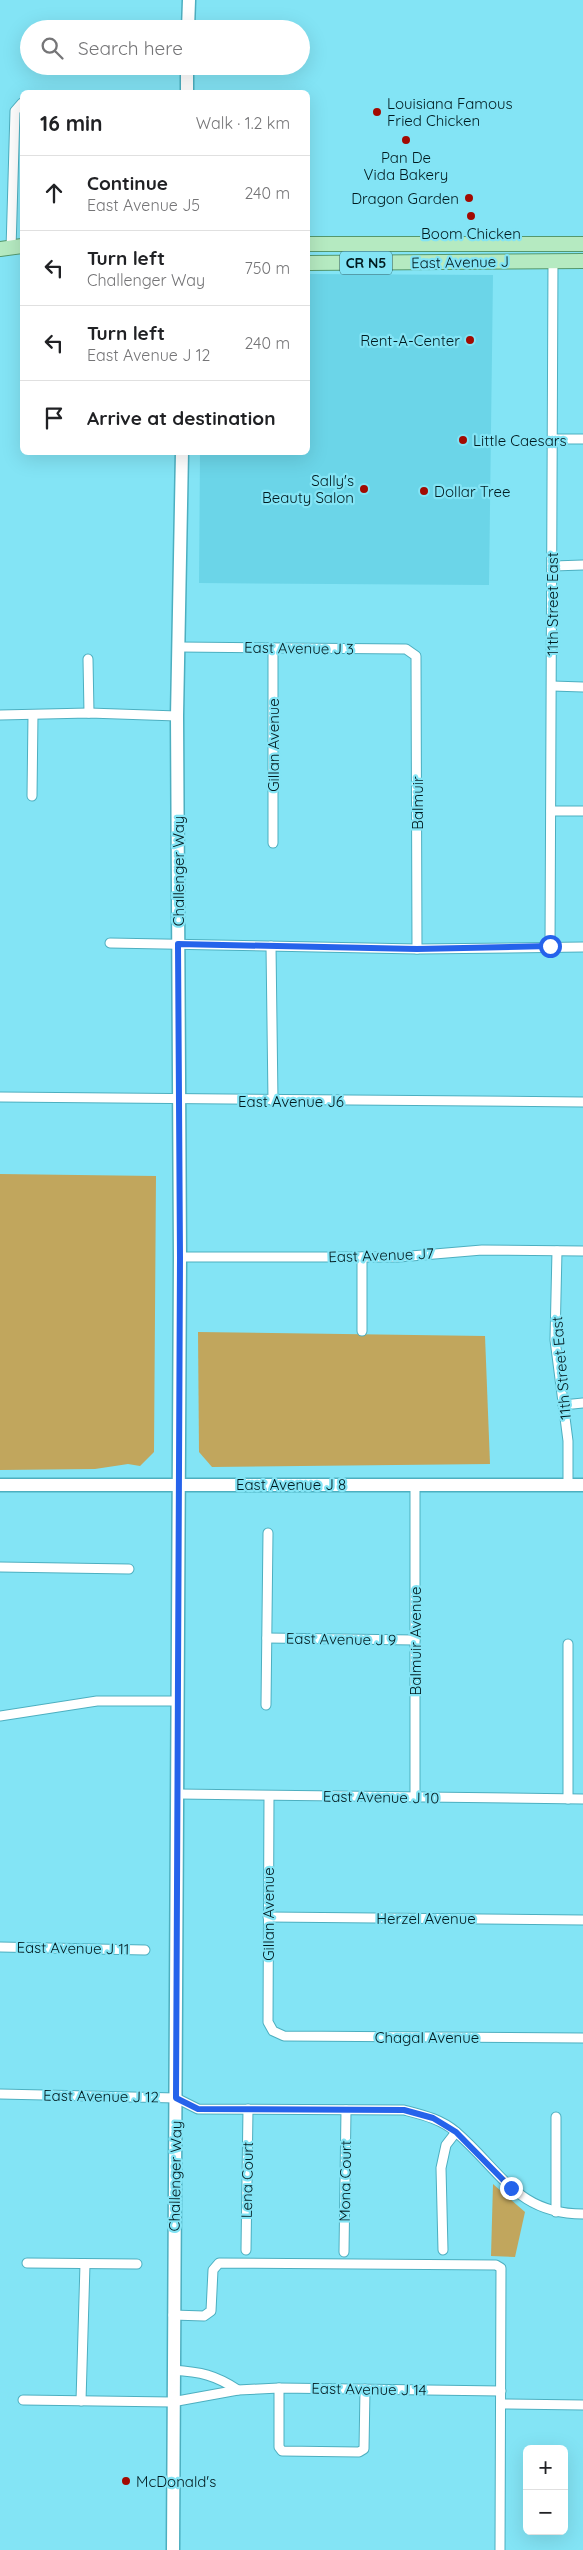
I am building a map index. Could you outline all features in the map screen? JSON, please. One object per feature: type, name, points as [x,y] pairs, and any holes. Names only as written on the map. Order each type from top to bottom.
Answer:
[{"type":"main road","points":[[188,20],[189,0]]},
{"type":"main road","points":[[187,75],[187,90]]},
{"type":"main road","name":"East Avenue J","points":[[310,244],[583,244]]},
{"type":"main road","points":[[330,263],[347,254],[396,253],[412,250],[421,244]]},
{"type":"main road","points":[[425,263],[446,255],[480,254],[496,245]]},
{"type":"main road","name":"East Avenue J","points":[[310,263],[583,261]]},
{"type":"main road","name":"Challenger Way","points":[[173,2550],[172,2402],[176,2098],[178,1794],[177,1484],[180,1257],[177,716],[180,647],[182,455]]},
{"type":"main road","name":"East Avenue J 8","points":[[0,1485],[583,1485]]},
{"type":"street","points":[[14,249],[15,112],[20,106]]},
{"type":"street","name":"11th Street East","points":[[550,946],[554,439],[553,261]]},
{"type":"street","points":[[554,439],[583,439]]},
{"type":"street","points":[[553,566],[583,565]]},
{"type":"street","name":"East Avenue J 3","points":[[180,647],[406,649],[416,656]]},
{"type":"street","name":"Gillan Avenue","points":[[272,648],[273,843]]},
{"type":"street","name":"Balmuir","points":[[416,656],[417,949]]},
{"type":"street","points":[[88,659],[89,713]]},
{"type":"street","points":[[552,686],[583,686]]},
{"type":"street","points":[[0,715],[89,713],[177,716]]},
{"type":"street","points":[[32,796],[33,715]]},
{"type":"street","points":[[551,811],[583,811]]},
{"type":"street","points":[[110,943],[417,949],[583,947]]},
{"type":"street","points":[[271,946],[273,1101]]},
{"type":"street","name":"East Avenue J6","points":[[0,1097],[273,1101],[583,1102]]},
{"type":"street","name":"East Avenue J7","points":[[180,1257],[399,1257],[482,1250],[583,1251]]},
{"type":"street","name":"11th Street East","points":[[557,1251],[555,1340],[568,1441],[568,1485]]},
{"type":"street","points":[[362,1257],[362,1331]]},
{"type":"street","points":[[563,1404],[583,1403]]},
{"type":"street","name":"Balmuir Avenue","points":[[415,1486],[415,1797]]},
{"type":"street","points":[[266,1705],[268,1534]]},
{"type":"street","points":[[0,1567],[129,1569]]},
{"type":"street","name":"East Avenue J 9","points":[[267,1638],[415,1640]]},
{"type":"street","points":[[568,1644],[568,1799]]},
{"type":"street","points":[[0,1716],[97,1701],[178,1702]]},
{"type":"street","name":"East Avenue J 10","points":[[178,1794],[583,1799]]},
{"type":"street","name":"Gillan Avenue","points":[[269,1796],[268,2022],[272,2031]]},
{"type":"street","name":"Herzel Avenue","points":[[268,1917],[583,1920]]},
{"type":"street","name":"East Avenue J 11","points":[[0,1947],[145,1950]]},
{"type":"street","name":"Chagal Avenue","points":[[272,2031],[284,2036],[583,2038]]},
{"type":"street","name":"East Avenue J 12","points":[[0,2094],[176,2098],[198,2109],[404,2110],[433,2118],[456,2132],[511,2188],[532,2204],[556,2212],[583,2214]]},
{"type":"street","name":"Lena Court","points":[[246,2250],[248,2109]]},
{"type":"street","name":"Mona Court","points":[[344,2252],[346,2110]]},
{"type":"street","points":[[556,2117],[556,2212]]},
{"type":"street","points":[[443,2250],[442,2168],[446,2145],[456,2132]]},
{"type":"street","points":[[27,2262],[138,2264]]},
{"type":"street","points":[[173,2315],[204,2316],[211,2311],[213,2270],[218,2263],[496,2265],[501,2268],[500,2550]]},
{"type":"street","points":[[81,2401],[84,2264]]},
{"type":"street","points":[[173,2370],[201,2372],[220,2378],[238,2390]]},
{"type":"street","points":[[280,2388],[279,2447],[282,2451],[359,2452],[364,2449],[364,2389]]},
{"type":"street","name":"East Avenue J 14","points":[[23,2400],[172,2402],[238,2390],[280,2388],[501,2391]]},
{"type":"street","points":[[501,2404],[583,2405]]},
{"type":"shaded area","points":[[310,274],[493,275],[489,585],[199,583],[200,455],[310,455]]},
{"type":"shaded area","points":[[0,1174],[156,1176],[154,1452],[140,1466],[128,1464],[95,1469],[0,1470]]},
{"type":"shaded area","points":[[198,1332],[485,1336],[490,1464],[212,1467],[199,1452]]},
{"type":"shaded area","points":[[493,2184],[525,2212],[515,2257],[491,2256]]},
{"type":"place","name":"Louisiana Famous Fried Chicken","points":[[377,112]]},
{"type":"place","name":"Pan De Vida Bakery","points":[[406,140]]},
{"type":"place","name":"Dragon Garden","points":[[469,198]]},
{"type":"place","name":"Boom Chicken","points":[[471,216]]},
{"type":"place","name":"Rent-A-Center","points":[[470,340]]},
{"type":"place","name":"Little Caesars","points":[[463,440]]},
{"type":"place","name":"Sally's Beauty Salon","points":[[364,489]]},
{"type":"place","name":"Dollar Tree","points":[[424,491]]},
{"type":"place","name":"McDonald's","points":[[126,2481]]},
{"type":"route","points":[[511,2188],[456,2132],[433,2118],[404,2110],[198,2109],[176,2098],[178,1794],[177,1484],[180,1257],[178,944],[417,949],[550,946]]}]
